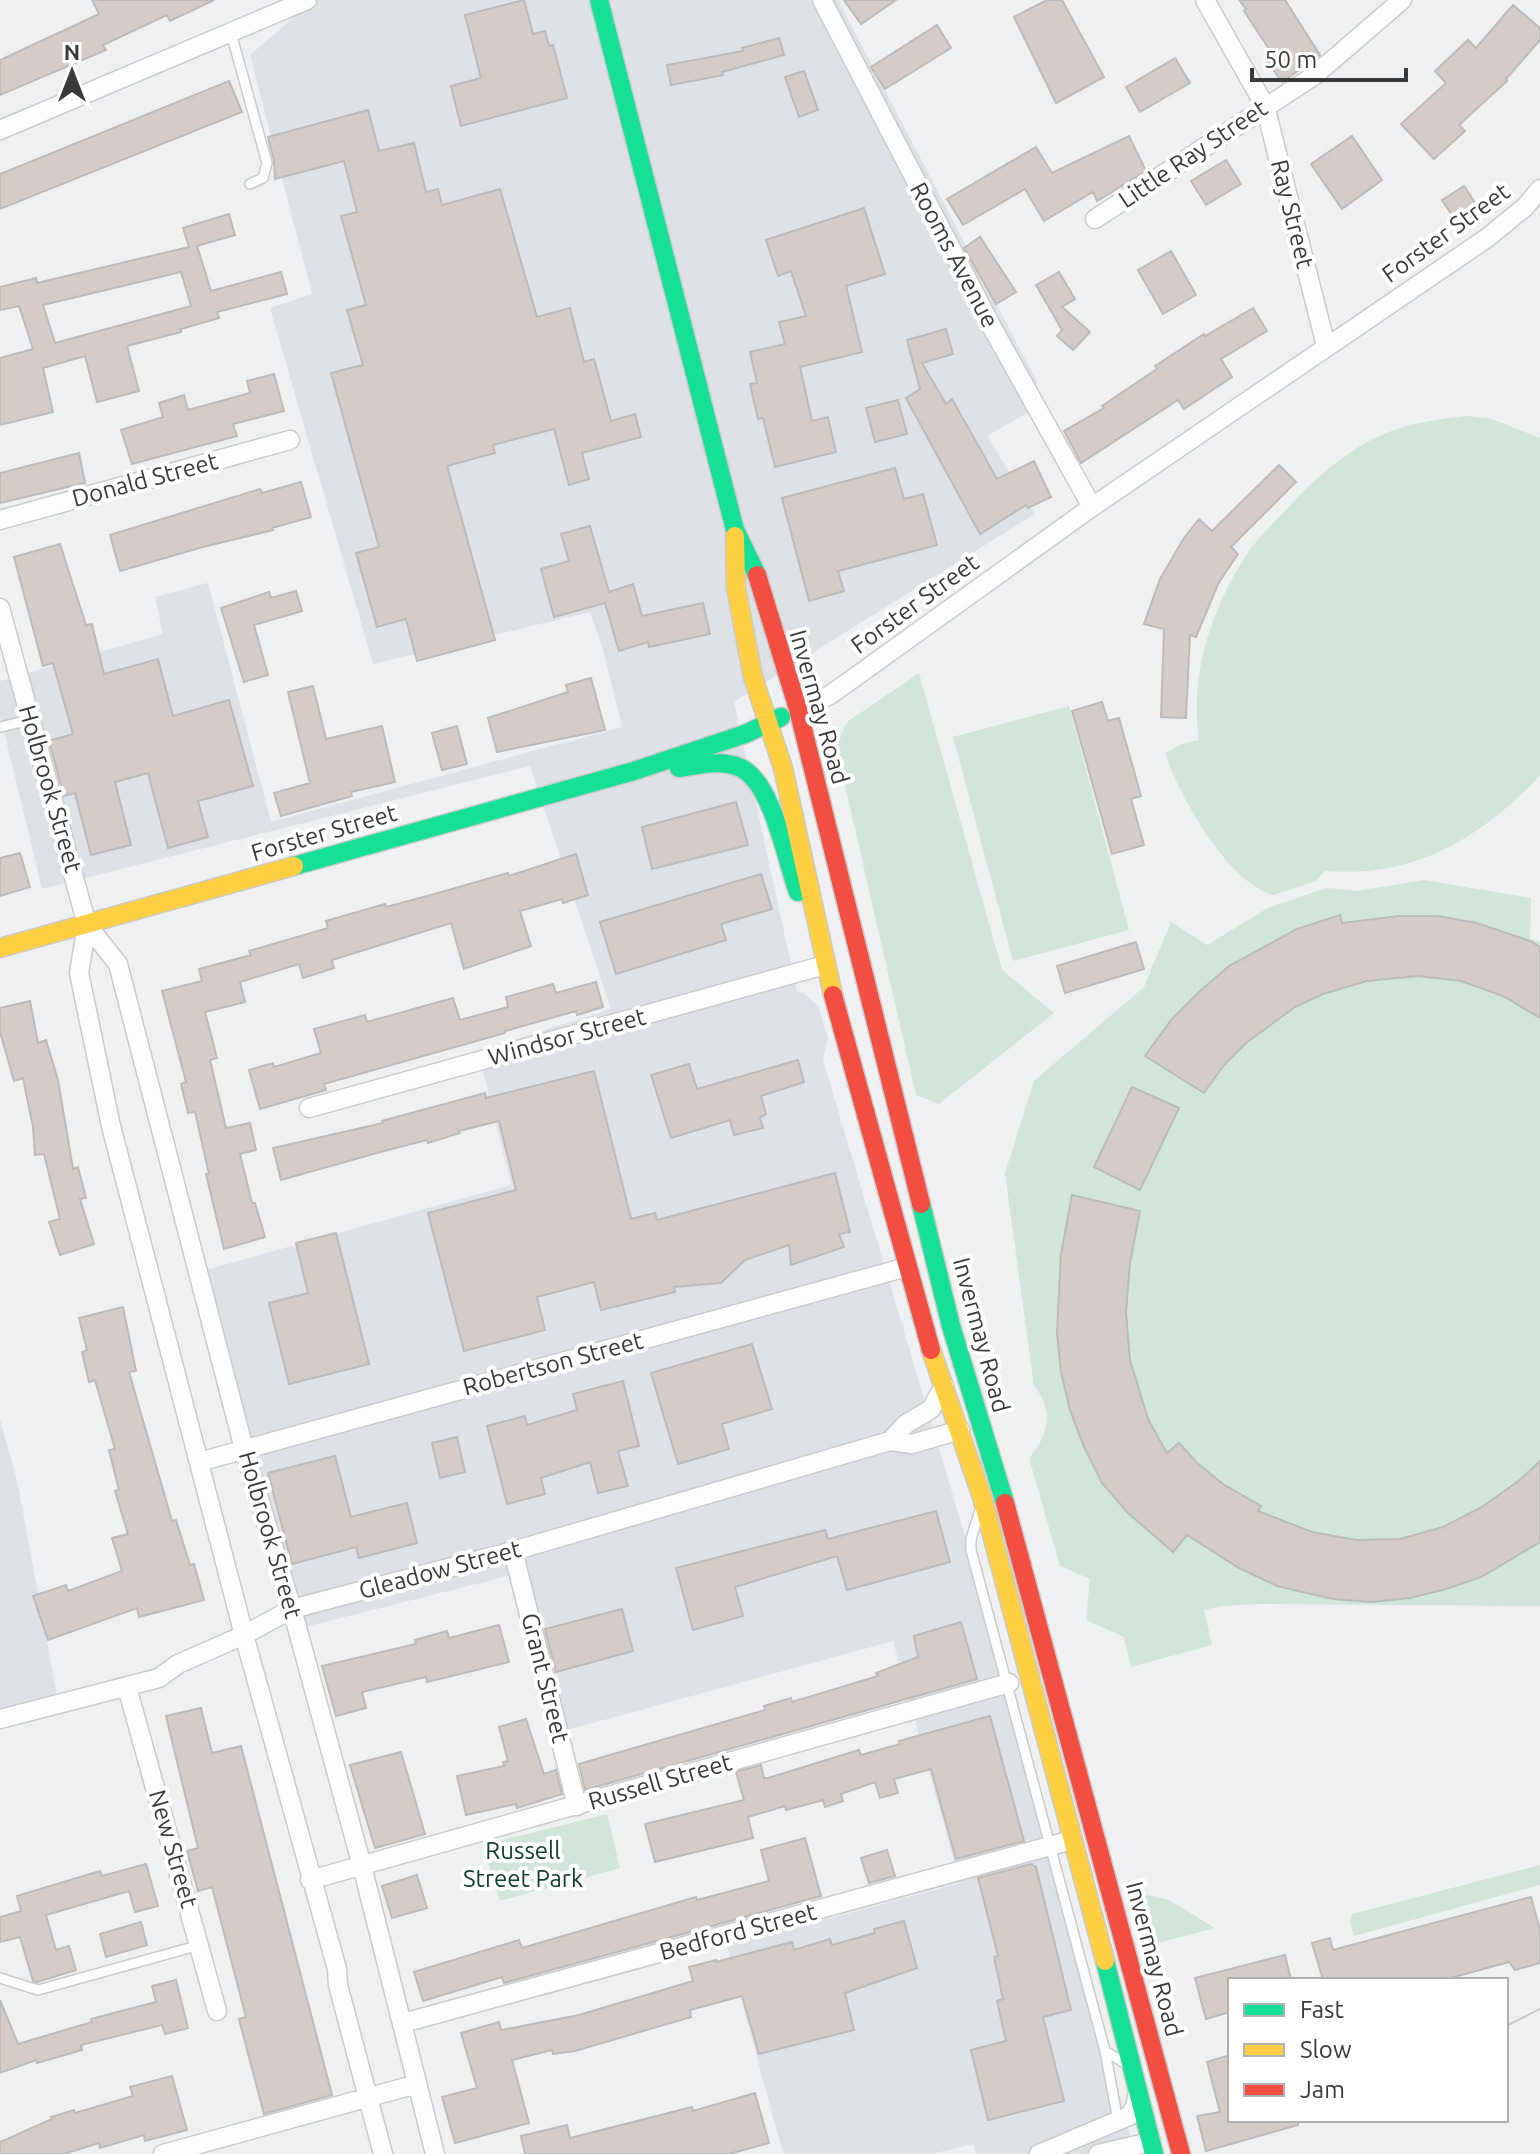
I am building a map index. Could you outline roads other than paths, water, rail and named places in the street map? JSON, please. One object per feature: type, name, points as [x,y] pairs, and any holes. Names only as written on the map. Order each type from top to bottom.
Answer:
[{"type":"main road","name":"Invermay Road","points":[[599,0],[735,530],[755,569],[798,709],[951,1326],[998,1477],[1181,2154]]},
{"type":"main road","name":"Invermay Road","points":[[735,530],[736,588],[753,677],[783,768],[825,965],[926,1337],[982,1497],[1152,2148]]},
{"type":"main road","name":"Forster Street","points":[[0,948],[598,781],[745,734],[798,709]]},
{"type":"main road","points":[[598,781],[707,763],[742,768],[754,776],[765,791],[789,873],[820,941]]},
{"type":"main road","points":[[960,1430],[980,1422]]},
{"type":"main road","points":[[1067,1732],[1072,1788],[1082,1830],[1072,1840]]},
{"type":"main road","points":[[1108,1883],[1101,1893],[1114,1951],[1108,1972]]},
{"type":"main road","points":[[1152,2148],[1172,2121]]},
{"type":"street","points":[[0,130],[231,33],[271,8],[307,0]]},
{"type":"street","name":"Rooms Avenue","points":[[822,0],[994,331],[1092,507]]},
{"type":"street","name":"Ray Street","points":[[1205,0],[1265,106],[1326,346]]},
{"type":"street","name":"Little Ray Street","points":[[1095,219],[1315,75],[1402,0]]},
{"type":"street","name":"Forster Street","points":[[798,709],[830,695],[1092,507],[1487,238],[1525,207],[1540,189]]},
{"type":"street","name":"Donald Street","points":[[0,520],[290,440]]},
{"type":"street","name":"Holbrook Street","points":[[0,608],[87,925],[118,964],[244,1449],[292,1609],[362,1866],[435,2154]]},
{"type":"street","name":"Holbrook Street","points":[[87,925],[79,973],[111,1126],[244,1635],[337,1969],[338,1985],[383,2154]]},
{"type":"street","name":"Windsor Street","points":[[309,1108],[825,965]]},
{"type":"street","name":"Robertson Street","points":[[199,1462],[907,1267]]},
{"type":"street","name":"Gleadow Street","points":[[890,1441],[906,1424],[931,1409],[944,1386]]},
{"type":"street","name":"Gleadow Street","points":[[0,1719],[159,1678],[178,1664],[244,1635],[292,1609],[513,1551],[890,1441],[912,1444],[960,1430]]},
{"type":"street","name":"Grant Street","points":[[513,1551],[577,1806]]},
{"type":"street","name":"Russell Street","points":[[310,1880],[1009,1683]]},
{"type":"street","name":"New Street","points":[[127,1687],[217,2011]]},
{"type":"street","name":"Bedford Street","points":[[403,2023],[1072,1840]]},
{"type":"street","points":[[163,2154],[417,2084]]},
{"type":"street","points":[[1039,2154],[1129,2116],[1135,2107],[1138,2092]]},
{"type":"street","points":[[1098,2154],[1152,2148]]},
{"type":"lane","points":[[231,33],[267,163],[263,178],[250,184]]},
{"type":"lane","points":[[0,727],[30,720]]},
{"type":"lane","points":[[982,1497],[971,1550],[1105,2051],[1118,2121]]},
{"type":"lane","points":[[0,1978],[38,1990],[200,1945]]},
{"type":"lane","points":[[1105,2051],[1132,2067]]},
{"type":"tram line","points":[[1508,2025],[1540,2009]]},
{"type":"park label","name":"Russell Street Park","points":[[523,1865]]}]
